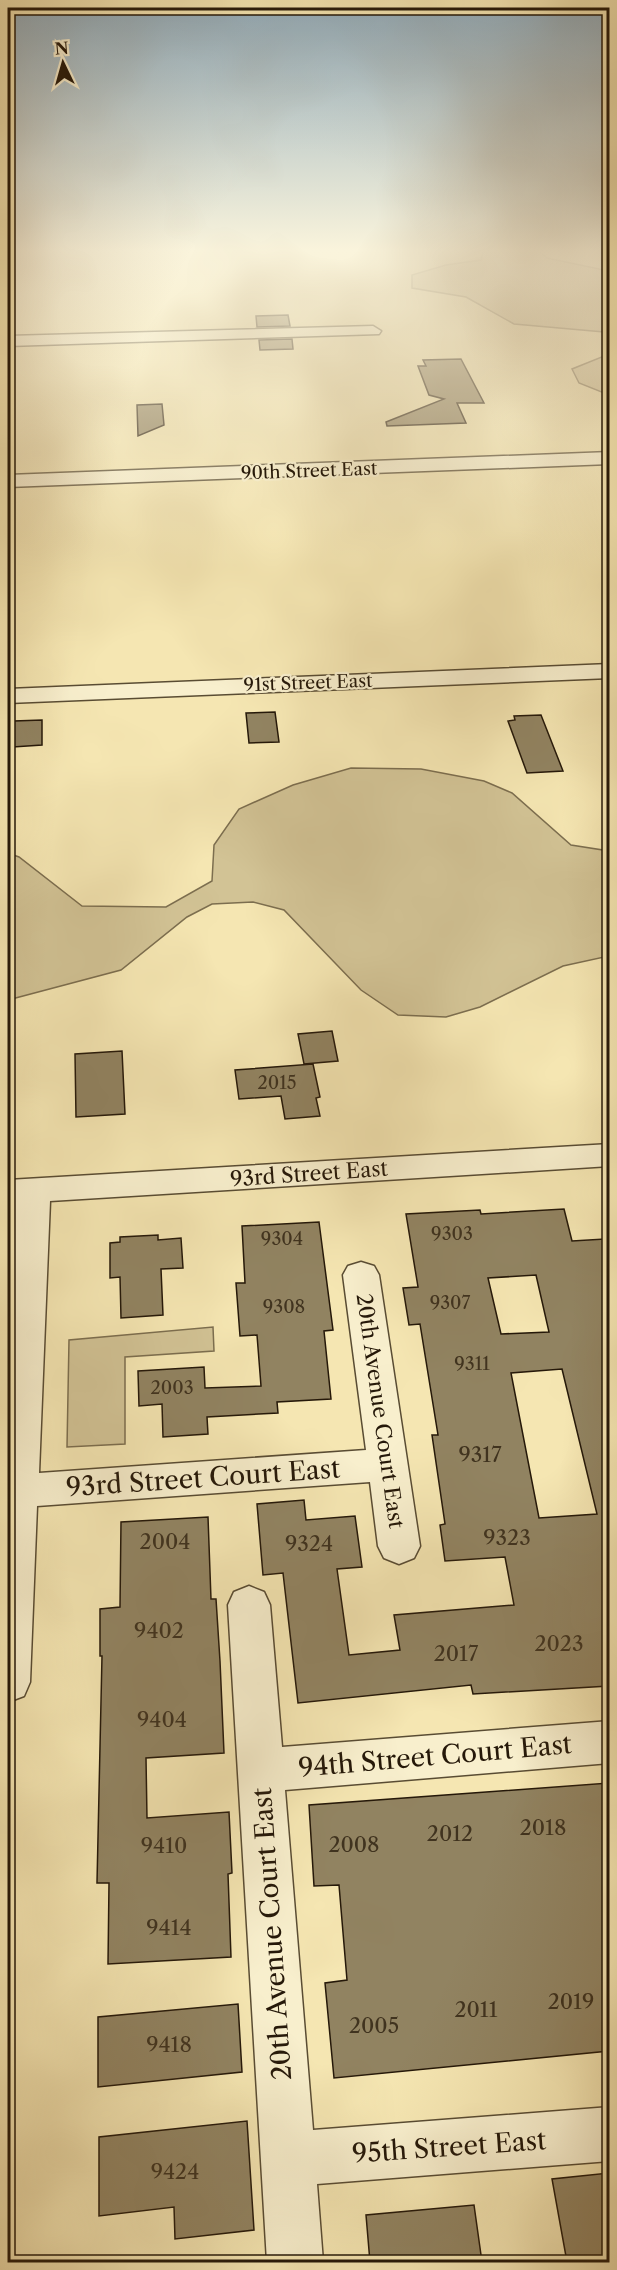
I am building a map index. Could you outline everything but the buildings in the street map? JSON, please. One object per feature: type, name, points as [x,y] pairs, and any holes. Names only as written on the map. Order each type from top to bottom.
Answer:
[{"type":"street","name":"90th Street East","points":[[8,481],[609,458]]},
{"type":"street","name":"91st Street East","points":[[8,696],[609,671]]},
{"type":"street","name":"93rd Street East","points":[[20,1192],[609,1155]]},
{"type":"street","points":[[8,1683],[17,1491],[20,1192]]},
{"type":"street","name":"20th Avenue Court East","points":[[361,1275],[399,1546]]},
{"type":"street","name":"93rd Street Court East","points":[[17,1491],[388,1465]]},
{"type":"street","name":"20th Avenue Court East","points":[[249,1605],[296,2262]]},
{"type":"street","name":"94th Street Court East","points":[[261,1770],[609,1742]]},
{"type":"street","name":"95th Street East","points":[[288,2159],[609,2134]]},
{"type":"shaded area","points":[[599,358],[609,358],[609,395],[579,383],[572,369]]},
{"type":"shaded area","points":[[351,768],[421,769],[484,781],[512,793],[571,845],[609,851],[609,956],[563,966],[480,1007],[446,1017],[398,1015],[361,990],[284,910],[253,902],[212,904],[187,917],[121,970],[8,1000],[8,853],[19,857],[82,906],[166,907],[212,881],[214,845],[239,809],[293,785]]},
{"type":"shaded area","points":[[213,1327],[214,1351],[125,1357],[125,1444],[67,1447],[69,1340]]}]
